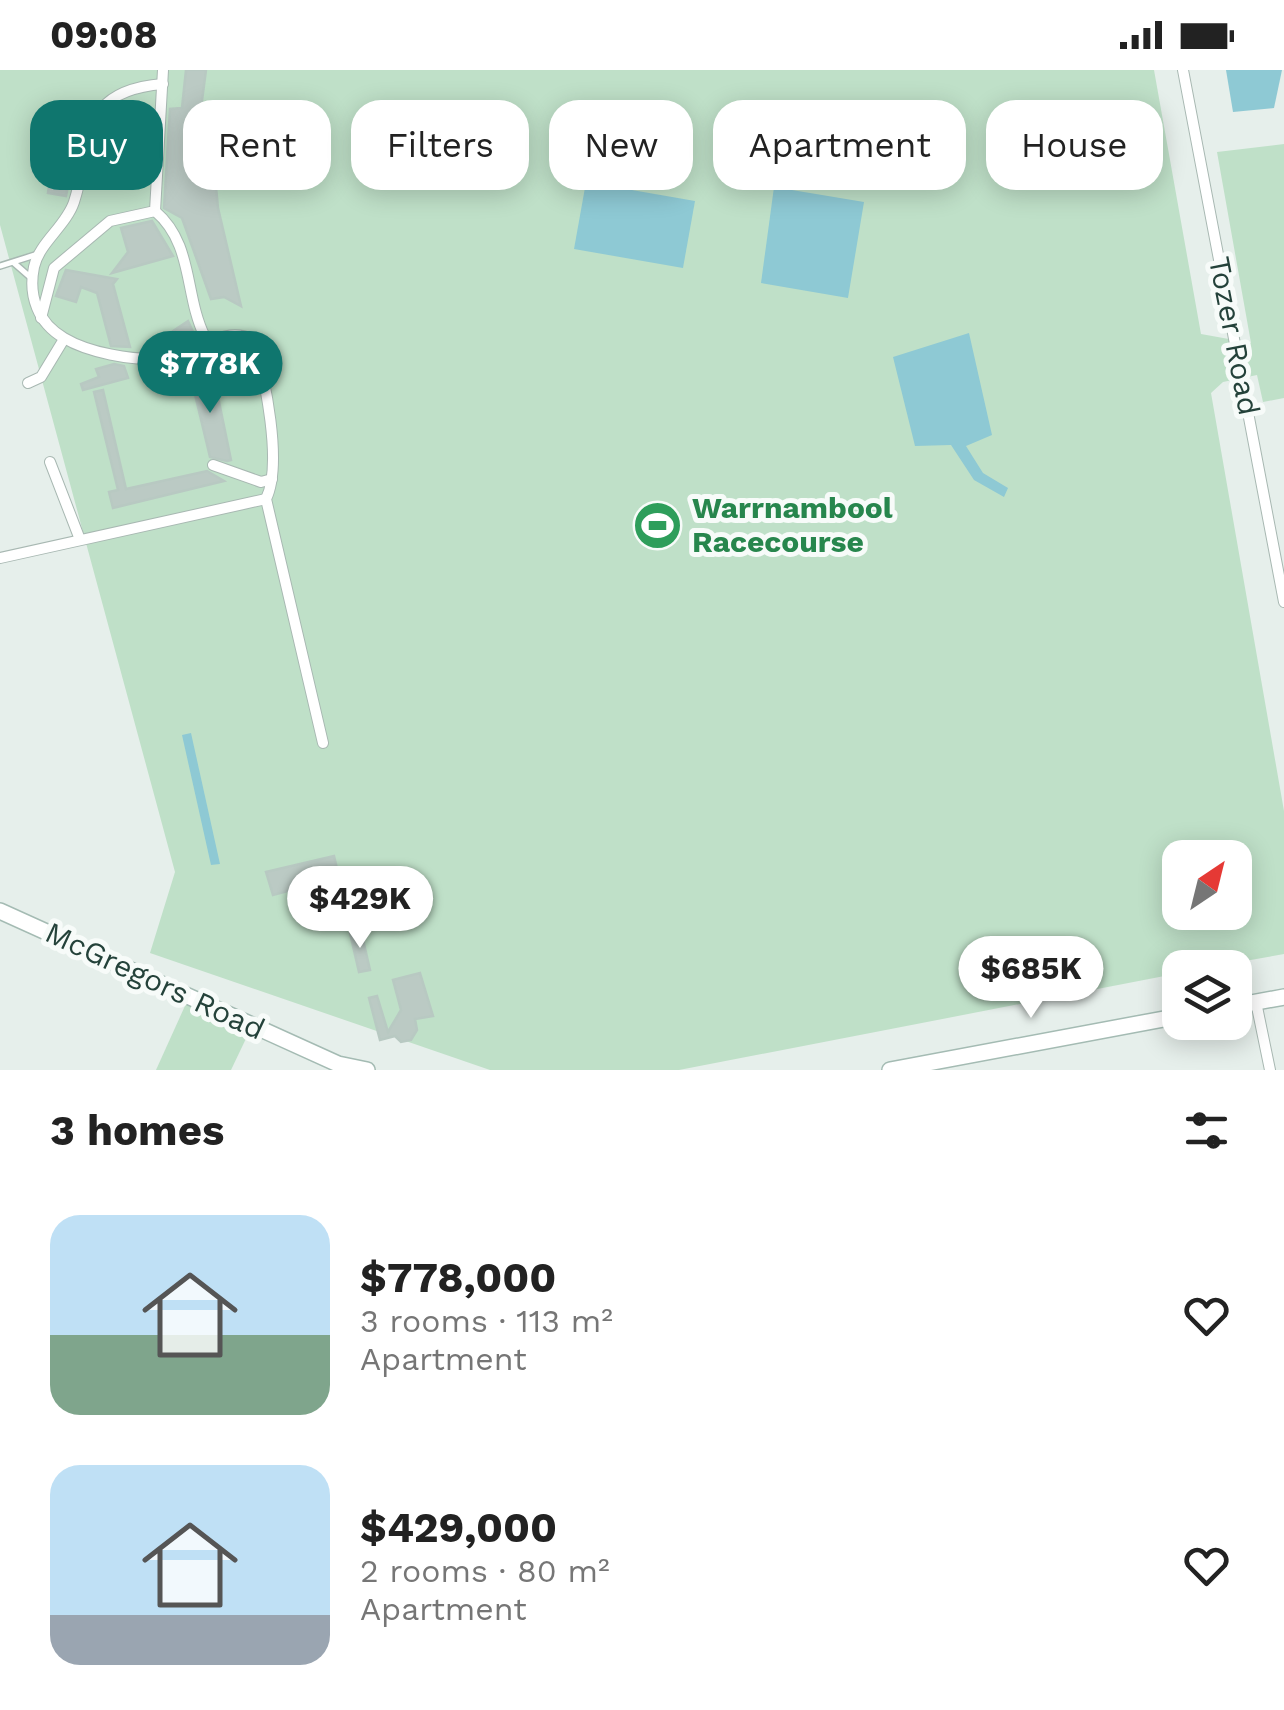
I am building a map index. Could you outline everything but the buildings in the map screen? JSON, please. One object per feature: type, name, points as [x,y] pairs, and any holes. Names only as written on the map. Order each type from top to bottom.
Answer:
[{"type":"street","points":[[154,211],[163,70]]},
{"type":"street","name":"Tozer Road","points":[[1183,70],[1284,602]]},
{"type":"street","points":[[162,84],[110,97],[98,114],[88,131],[70,214],[34,266],[32,298],[41,318],[64,339],[87,349],[161,360],[200,349],[212,340],[243,334],[253,340],[271,436],[272,479],[266,499],[322,743]]},
{"type":"street","points":[[41,318],[54,268],[110,221],[154,211]]},
{"type":"street","points":[[154,211],[172,225],[187,264],[198,324],[205,337],[212,340]]},
{"type":"street","points":[[28,383],[41,377],[64,339]]},
{"type":"street","points":[[50,462],[79,537]]},
{"type":"street","points":[[212,466],[262,482],[272,479]]},
{"type":"street","points":[[0,558],[79,537],[266,499]]},
{"type":"street","name":"McGregors Road","points":[[0,911],[324,1064],[367,1070]]},
{"type":"street","points":[[1252,1003],[1284,997]]},
{"type":"street","points":[[1256,1002],[1270,1070]]},
{"type":"street","points":[[890,1070],[1162,1019]]},
{"type":"lane","points":[[0,266],[43,250]]},
{"type":"lane","points":[[14,263],[35,285]]},
{"type":"green space","name":"Warrnambool Racecourse","points":[[0,70],[1154,70],[1159,100],[986,100],[986,190],[1163,190],[1163,121],[1201,334],[1251,343],[1217,152],[1284,144],[1284,398],[1263,402],[1257,375],[1223,382],[1211,393],[1284,811],[1284,954],[1252,960],[1252,950],[1162,950],[1162,976],[679,1070],[490,1070],[150,953],[175,872],[0,225]]},
{"type":"green space","points":[[189,997],[252,1026],[231,1070],[156,1070]]},
{"type":"water","points":[[1226,70],[1282,70],[1274,108],[1233,112]]},
{"type":"water","points":[[585,190],[632,190],[695,201],[683,268],[574,249]]},
{"type":"water","points":[[774,190],[864,202],[848,298],[761,283]]},
{"type":"water","points":[[969,333],[992,435],[966,446],[983,473],[1008,488],[1004,497],[974,480],[951,445],[915,446],[893,357]]},
{"type":"water","points":[[191,733],[220,864],[211,865],[182,735]]},
{"type":"place","name":"Warrnambool Racecourse","points":[[657,525]]}]
